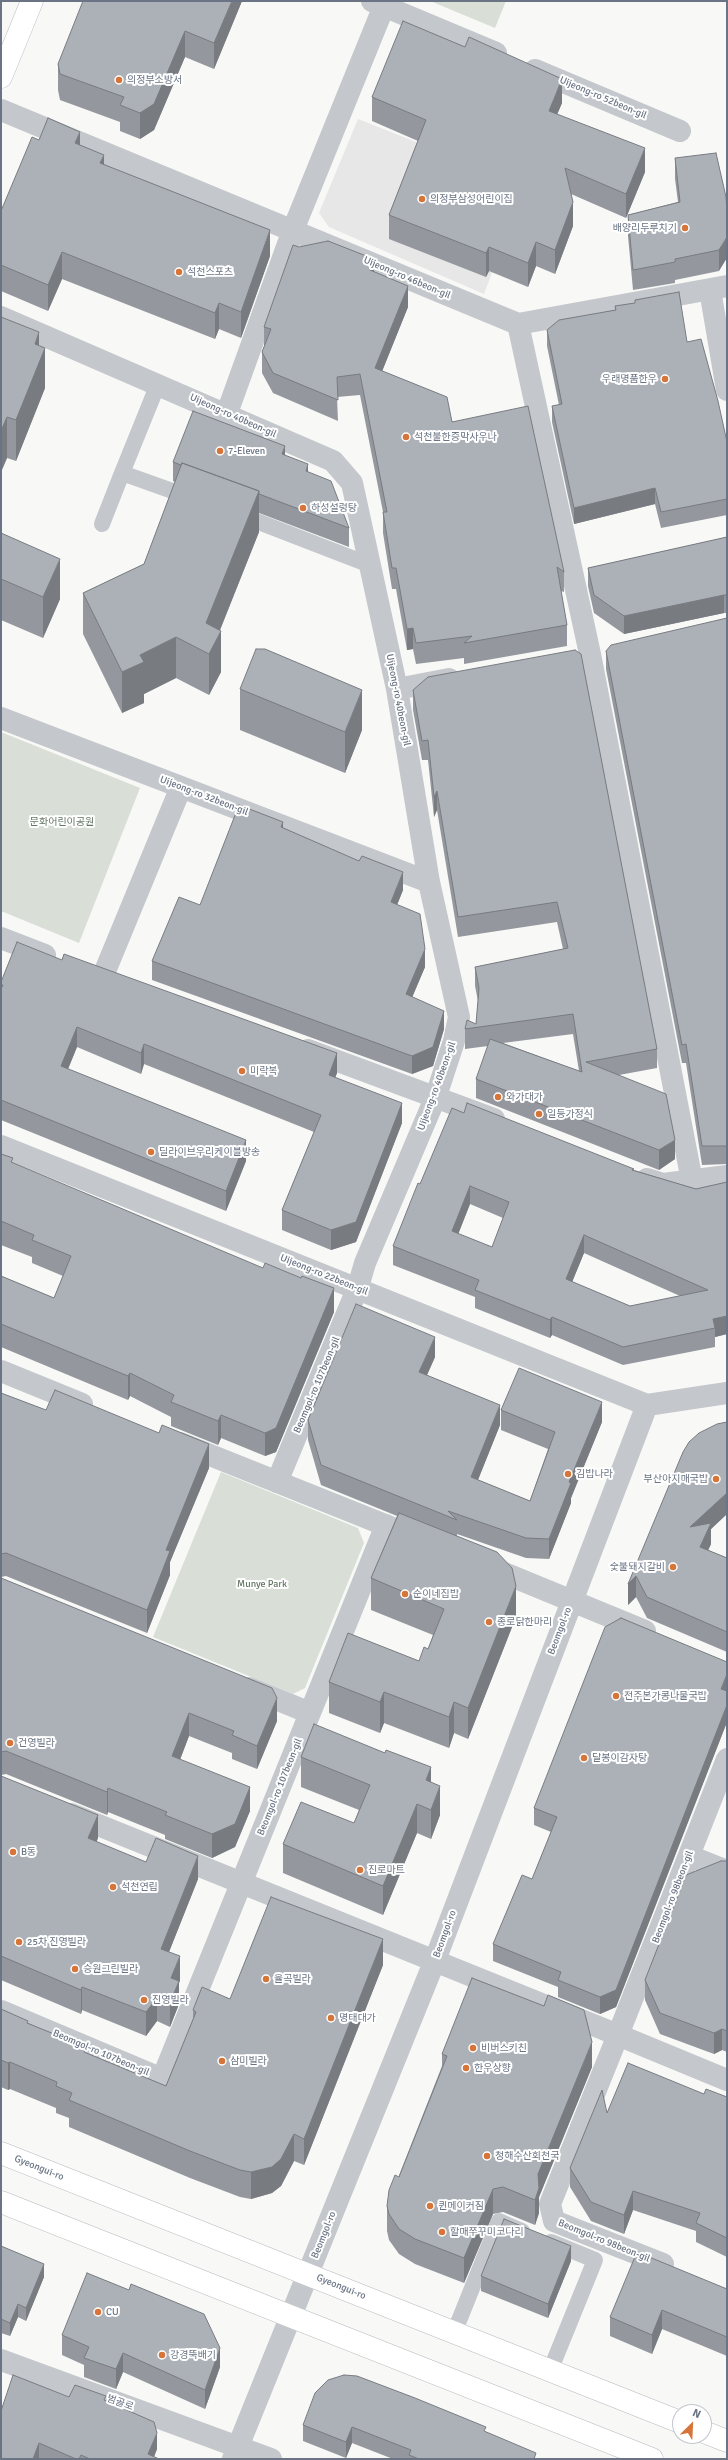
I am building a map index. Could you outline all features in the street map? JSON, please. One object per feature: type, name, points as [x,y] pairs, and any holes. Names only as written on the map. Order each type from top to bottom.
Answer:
[{"type":"street","points":[[1,77],[32,1]]},
{"type":"street","points":[[226,413],[378,4]]},
{"type":"street","name":"Uijeong-ro 52beon-gil","points":[[378,4],[680,130]]},
{"type":"street","name":"Uijeong-ro 46beon-gil","points":[[1,110],[518,324]]},
{"type":"street","points":[[692,1181],[590,654],[518,324],[718,288],[727,390]]},
{"type":"street","name":"Uijeong-ro 40beon-gil","points":[[1,317],[333,460],[352,484],[397,689],[429,882],[459,1017],[454,1041],[436,1096],[365,1263],[358,1288]]},
{"type":"street","points":[[567,659],[613,650]]},
{"type":"street","points":[[397,689],[466,676]]},
{"type":"street","name":"Uijeong-ro 32beon-gil","points":[[1,718],[429,882]]},
{"type":"street","points":[[103,976],[181,787]]},
{"type":"street","points":[[1,938],[62,961]]},
{"type":"street","points":[[82,969],[125,984]]},
{"type":"street","points":[[288,1043],[436,1096],[510,1125]]},
{"type":"street","name":"Uijeong-ro 22beon-gil","points":[[1,1146],[647,1405]]},
{"type":"street","points":[[629,1172],[663,1184],[727,1176]]},
{"type":"street","name":"Beomgol-ro 107beon-gil","points":[[277,1482],[358,1288]]},
{"type":"street","points":[[1,1371],[98,1410]]},
{"type":"street","points":[[647,1405],[727,1393]]},
{"type":"street","name":"Beomgol-ro","points":[[236,2452],[292,2317],[435,1960],[647,1405]]},
{"type":"street","points":[[163,1436],[438,1546]]},
{"type":"street","name":"Beomgol-ro 107beon-gil","points":[[1,2011],[162,2079],[386,1525]]},
{"type":"street","points":[[467,1558],[664,1639]]},
{"type":"street","points":[[229,1680],[310,1713]]},
{"type":"street","name":"Beomgol-ro 98beon-gil","points":[[683,2272],[554,2221],[550,2204],[727,1759]]},
{"type":"street","points":[[52,1807],[435,1960],[727,2080]]},
{"type":"street","points":[[689,1856],[727,1871]]},
{"type":"street","name":"Gyeongui-ro","points":[[1,2153],[672,2419]]},
{"type":"street","points":[[1,2202],[652,2459]]},
{"type":"street","name":"범골로","points":[[1,2360],[236,2452],[271,2459]]},
{"type":"street","points":[[712,2435],[727,2441]]},
{"type":"lane","points":[[102,524],[158,384]]},
{"type":"lane","points":[[122,473],[370,565]]},
{"type":"lane","points":[[454,2333],[499,2221],[595,2260],[550,2371]]},
{"type":"shaded area","name":"의정부삼성어린이집","points":[[358,119],[525,185],[484,294],[329,227],[319,213]]},
{"type":"green space","points":[[430,1],[506,1],[495,28]]},
{"type":"green space","name":"문화어린이공원","points":[[1,732],[140,788],[79,943],[1,911]]},
{"type":"green space","name":"Munye Park","points":[[221,1472],[358,1528],[364,1543],[305,1688],[293,1694],[153,1637]]},
{"type":"building","name":"의정부소방서","points":[[83,1],[232,1],[214,43],[185,31],[154,104],[140,113],[120,105],[124,97],[60,74],[58,64]]},
{"type":"building","points":[[403,21],[465,47],[469,37],[562,79],[549,111],[645,148],[626,194],[565,168],[573,202],[555,250],[536,242],[528,263],[489,247],[486,253],[389,215],[426,120],[372,97]]},
{"type":"building","points":[[48,118],[80,132],[75,143],[104,155],[100,163],[270,230],[241,312],[219,303],[215,313],[62,252],[48,285],[1,265],[1,211],[32,137],[39,140]]},
{"type":"building","points":[[716,153],[726,197],[727,212],[727,237],[719,250],[675,259],[675,262],[633,270],[628,215],[680,202],[675,158]]},
{"type":"building","points":[[328,241],[374,259],[370,270],[408,286],[375,368],[447,397],[452,422],[528,406],[564,572],[557,567],[567,625],[464,643],[472,636],[416,643],[413,628],[407,629],[396,568],[392,568],[383,512],[387,512],[360,374],[337,377],[338,400],[273,373],[262,352],[271,329],[264,327],[293,245],[299,247]]},
{"type":"building","points":[[679,292],[687,342],[701,339],[718,401],[727,442],[727,499],[661,512],[655,488],[574,508],[552,406],[562,404],[547,330],[559,320],[616,310],[615,306],[635,303],[635,300]]},
{"type":"building","points":[[1,317],[39,332],[35,344],[45,348],[16,420],[7,417],[1,431]]},
{"type":"building","points":[[193,411],[285,446],[282,454],[308,464],[306,471],[331,481],[349,528],[259,494],[259,491],[182,463],[181,465],[173,462]]},
{"type":"building","points":[[182,463],[259,491],[206,623],[221,631],[209,654],[176,637],[140,655],[144,662],[122,672],[83,593],[144,564]]},
{"type":"building","points":[[1,533],[60,559],[43,597],[1,579]]},
{"type":"building","points":[[727,537],[727,595],[624,616],[594,595],[588,568]]},
{"type":"building","points":[[727,618],[727,1146],[702,1146],[686,1044],[682,1045],[606,651],[611,645]]},
{"type":"building","points":[[256,649],[265,649],[362,690],[345,732],[240,689]]},
{"type":"building","points":[[575,650],[581,654],[657,1049],[586,1062],[666,1094],[675,1140],[659,1150],[476,1079],[490,1039],[582,1072],[573,1014],[465,1029],[467,1020],[476,1024],[479,988],[475,967],[568,948],[557,902],[458,917],[437,791],[434,797],[428,740],[422,741],[413,690],[428,677]]},
{"type":"building","points":[[239,805],[283,822],[281,827],[359,861],[362,856],[403,872],[391,902],[420,914],[425,949],[406,994],[444,1011],[433,1047],[412,1056],[152,961],[179,897],[200,905]]},
{"type":"building","points":[[17,942],[62,960],[64,954],[337,1053],[329,1075],[402,1103],[356,1222],[331,1230],[282,1210],[321,1115],[144,1044],[141,1053],[77,1027],[61,1066],[246,1140],[226,1191],[1,1100],[1,989],[3,985],[1,985],[1,982]]},
{"type":"building","points":[[467,1103],[634,1169],[632,1170],[696,1189],[727,1182],[727,1316],[713,1319],[715,1328],[623,1347],[552,1317],[550,1320],[475,1290],[479,1280],[393,1246],[418,1183],[420,1184],[452,1108],[464,1113]],"holes":[[[470,1186],[509,1202],[492,1247],[452,1231]],[[584,1235],[708,1290],[630,1306],[566,1279]]]},
{"type":"building","points":[[1,1154],[13,1158],[11,1162],[263,1268],[265,1263],[301,1278],[302,1276],[334,1288],[276,1428],[265,1433],[221,1415],[218,1421],[171,1402],[174,1395],[130,1373],[128,1376],[1,1324],[1,1276],[54,1298],[71,1256],[32,1240],[34,1235],[1,1221]]},
{"type":"building","points":[[356,1304],[435,1337],[419,1372],[500,1405],[471,1477],[530,1501],[555,1432],[501,1410],[519,1368],[602,1402],[569,1482],[571,1483],[549,1539],[526,1538],[448,1511],[457,1520],[321,1465],[308,1420]]},
{"type":"building","points":[[55,1390],[159,1433],[162,1425],[209,1444],[166,1550],[170,1551],[147,1610],[6,1553],[1,1554],[1,1393],[46,1410]]},
{"type":"building","points":[[727,1422],[727,1493],[690,1527],[711,1523],[700,1547],[727,1558],[727,1632],[647,1597],[636,1576],[628,1584],[683,1452],[689,1442],[699,1433],[717,1424]]},
{"type":"building","points":[[399,1513],[497,1552],[512,1568],[516,1586],[468,1708],[454,1702],[449,1717],[384,1692],[380,1702],[329,1682],[348,1633],[419,1661],[424,1647],[428,1649],[444,1609],[371,1578]]},
{"type":"building","points":[[1,1578],[272,1688],[277,1698],[257,1746],[232,1735],[234,1731],[189,1713],[172,1756],[250,1787],[235,1824],[212,1834],[165,1815],[167,1812],[108,1788],[107,1792],[6,1751],[1,1752]]},
{"type":"building","points":[[621,1618],[727,1662],[727,1674],[721,1689],[727,1691],[727,1705],[616,1990],[600,1997],[558,1980],[561,1972],[493,1944],[522,1875],[532,1879],[557,1817],[534,1808],[605,1627]]},
{"type":"building","points":[[314,1724],[385,1753],[386,1750],[431,1767],[426,1780],[440,1786],[431,1810],[417,1804],[383,1886],[283,1844],[301,1802],[354,1823],[370,1785],[301,1757]]},
{"type":"building","points":[[1,1776],[98,1815],[88,1838],[146,1862],[156,1838],[198,1856],[161,1949],[180,1956],[171,1978],[179,1981],[170,2003],[157,1998],[146,2012],[82,1987],[81,1990],[1,1956]]},
{"type":"building","points":[[721,1861],[727,1861],[727,2031],[722,2029],[714,2033],[660,2013],[645,1980],[686,1875]]},
{"type":"building","points":[[271,1897],[383,1939],[304,2139],[294,2134],[281,2159],[272,2167],[251,2172],[240,2170],[190,2151],[69,2100],[72,2093],[56,2086],[57,2082],[10,2062],[8,2063],[1,2060],[1,2009],[28,2021],[27,2023],[86,2047],[84,2052],[166,2086],[196,2012],[193,2010],[202,1987],[230,1999]]},
{"type":"building","points":[[472,1978],[544,2006],[548,1995],[584,2010],[592,2042],[538,2174],[539,2188],[535,2200],[503,2187],[493,2189],[464,2258],[415,2239],[399,2229],[389,2214],[387,2206],[389,2190],[395,2175],[399,2177],[447,2056],[442,2054]]},
{"type":"building","points":[[628,2063],[704,2094],[706,2089],[727,2097],[727,2238],[696,2223],[700,2213],[633,2191],[624,2215],[591,2202],[570,2168],[602,2090],[607,2113]]},
{"type":"building","points":[[504,2219],[571,2246],[548,2304],[481,2276]]},
{"type":"building","points":[[1,2246],[44,2264],[26,2308],[18,2304],[10,2323],[1,2319]]},
{"type":"building","points":[[637,2252],[727,2289],[727,2337],[662,2310],[652,2335],[610,2317]]},
{"type":"building","points":[[87,2273],[129,2290],[131,2284],[204,2314],[220,2348],[205,2390],[123,2353],[116,2369],[84,2358],[89,2347],[62,2335]]},
{"type":"building","points":[[13,2375],[69,2397],[75,2385],[106,2396],[104,2400],[154,2422],[157,2433],[148,2454],[159,2459],[90,2459],[81,2455],[79,2459],[76,2459],[39,2443],[33,2459],[1,2459],[1,2411]]},
{"type":"building","points":[[344,2375],[357,2376],[486,2427],[484,2431],[536,2453],[534,2459],[419,2459],[409,2455],[411,2450],[352,2427],[346,2442],[303,2425],[315,2393],[328,2380]]},
{"type":"place","name":"의정부소방서","points":[[119,80]]},
{"type":"place","name":"의정부삼성어린이집","points":[[422,199]]},
{"type":"place","name":"배양리두루치기","points":[[685,228]]},
{"type":"place","name":"석천스포츠","points":[[179,272]]},
{"type":"place","name":"우래명품한우","points":[[665,379]]},
{"type":"place","name":"석천불한증막사우나","points":[[406,437]]},
{"type":"place","name":"7-Eleven","points":[[220,451]]},
{"type":"place","name":"하성설렁탕","points":[[303,508]]},
{"type":"place","name":"미락복","points":[[242,1071]]},
{"type":"place","name":"와가대가","points":[[498,1097]]},
{"type":"place","name":"일등가정식","points":[[539,1114]]},
{"type":"place","name":"딜라이브우리케이블방송","points":[[151,1152]]},
{"type":"place","name":"김밥나라","points":[[568,1474]]},
{"type":"place","name":"부산아지매국밥","points":[[716,1479]]},
{"type":"place","name":"숯불돼지갈비","points":[[673,1567]]},
{"type":"place","name":"순이네집밥","points":[[405,1594]]},
{"type":"place","name":"종로닭한마리","points":[[489,1622]]},
{"type":"place","name":"전주본가콩나물국밥","points":[[616,1696]]},
{"type":"place","name":"건영빌라","points":[[10,1743]]},
{"type":"place","name":"달봉이감자탕","points":[[584,1758]]},
{"type":"place","name":"B동","points":[[13,1852]]},
{"type":"place","name":"진로마트","points":[[360,1870]]},
{"type":"place","name":"석천연립","points":[[113,1887]]},
{"type":"place","name":"25차 진영빌라","points":[[19,1942]]},
{"type":"place","name":"승원그린빌라","points":[[75,1969]]},
{"type":"place","name":"율곡빌라","points":[[266,1979]]},
{"type":"place","name":"진영빌라","points":[[144,2000]]},
{"type":"place","name":"명태대가","points":[[331,2018]]},
{"type":"place","name":"비버스키친","points":[[473,2048]]},
{"type":"place","name":"삼미빌라","points":[[222,2061]]},
{"type":"place","name":"한우상향","points":[[466,2068]]},
{"type":"place","name":"청해수산회천국","points":[[487,2156]]},
{"type":"place","name":"퀸메이커짐","points":[[430,2206]]},
{"type":"place","name":"할매쭈꾸미코다리","points":[[442,2232]]},
{"type":"place","name":"CU","points":[[98,2312]]},
{"type":"place","name":"강경뚝배기","points":[[162,2355]]}]
